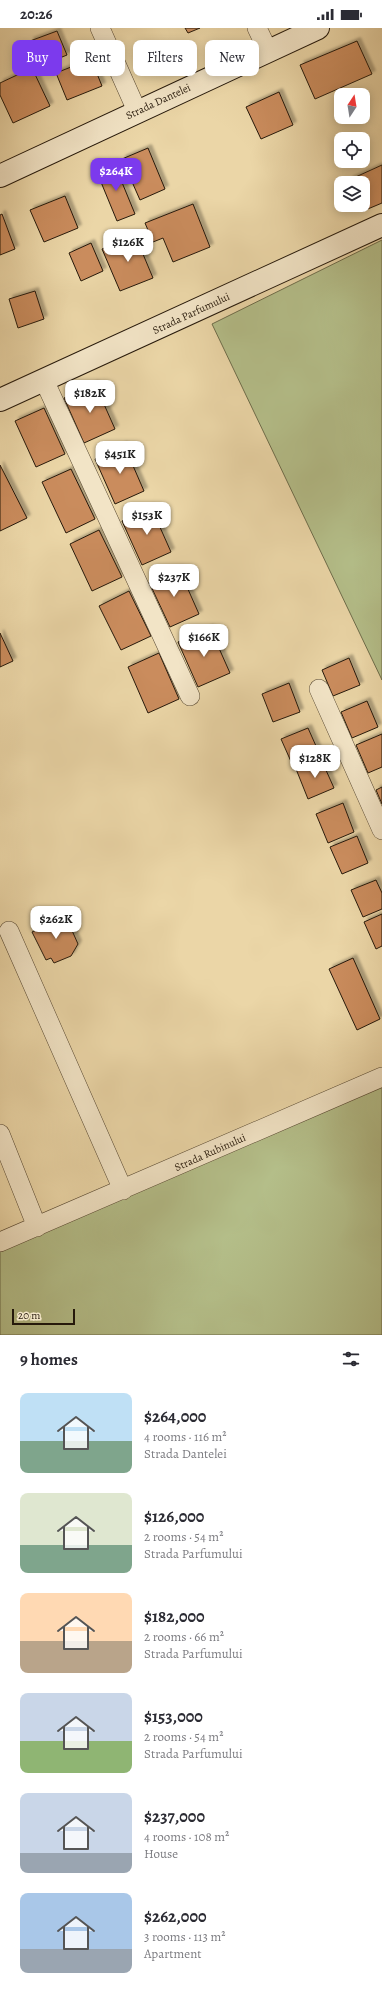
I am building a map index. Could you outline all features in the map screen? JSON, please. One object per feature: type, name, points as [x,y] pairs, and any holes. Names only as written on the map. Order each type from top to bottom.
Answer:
[{"type":"street","points":[[100,28],[137,111]]},
{"type":"street","points":[[257,28],[268,51]]},
{"type":"street","name":"Strada Dantelei","points":[[0,176],[318,28]]},
{"type":"street","name":"Strada Parfumului","points":[[0,400],[382,225]]},
{"type":"street","points":[[44,380],[190,696]]},
{"type":"street","points":[[319,689],[382,830]]},
{"type":"street","points":[[8,932],[123,1190]]},
{"type":"street","name":"Strada Rubinului","points":[[0,1242],[382,1077]]},
{"type":"street","points":[[0,1134],[37,1227]]},
{"type":"green space","points":[[382,240],[382,680],[212,324]]},
{"type":"green space","points":[[382,1076],[382,1335],[0,1335],[0,1250]]},
{"type":"building","points":[[185,28],[200,28],[188,33]]},
{"type":"building","points":[[57,31],[61,40],[33,40]]},
{"type":"building","points":[[357,41],[372,74],[340,88],[334,88],[334,91],[315,99],[300,65]]},
{"type":"building","points":[[62,43],[67,55],[62,57]]},
{"type":"building","points":[[70,67],[70,76],[98,76],[102,86],[67,100],[57,76],[62,76],[62,71]]},
{"type":"building","points":[[15,76],[36,76],[50,106],[13,123],[0,95],[0,83]]},
{"type":"building","points":[[279,92],[293,125],[261,139],[246,107]]},
{"type":"building","points":[[148,148],[165,189],[140,200],[122,159]]},
{"type":"building","points":[[114,163],[135,214],[117,221],[96,170]]},
{"type":"building","points":[[382,165],[382,203],[370,208],[370,176],[358,176]]},
{"type":"building","points":[[65,196],[78,228],[44,242],[30,210]]},
{"type":"building","points":[[193,204],[210,247],[173,262],[163,238],[153,242],[145,223]]},
{"type":"building","points":[[2,214],[15,249],[0,255],[0,215]]},
{"type":"building","points":[[135,235],[153,278],[120,291],[102,249]]},
{"type":"building","points":[[91,243],[103,271],[81,281],[69,253]]},
{"type":"building","points":[[35,291],[44,319],[18,328],[9,299]]},
{"type":"building","points":[[95,384],[115,429],[84,443],[64,398]]},
{"type":"building","points":[[44,408],[65,454],[36,467],[15,421]]},
{"type":"building","points":[[124,445],[144,491],[115,504],[95,459]]},
{"type":"building","points":[[0,465],[27,518],[0,531]]},
{"type":"building","points":[[71,469],[95,519],[66,533],[42,482]]},
{"type":"building","points":[[151,507],[171,552],[142,565],[122,521]]},
{"type":"building","points":[[99,530],[122,577],[92,591],[70,544]]},
{"type":"building","points":[[179,569],[199,614],[170,627],[149,582]]},
{"type":"building","points":[[129,591],[151,636],[121,650],[99,606]]},
{"type":"building","points":[[210,628],[230,673],[198,687],[178,642]]},
{"type":"building","points":[[0,633],[13,661],[0,667]]},
{"type":"building","points":[[159,653],[179,699],[148,713],[128,667]]},
{"type":"building","points":[[349,658],[360,685],[333,696],[322,670]]},
{"type":"building","points":[[289,683],[300,712],[273,722],[262,694]]},
{"type":"building","points":[[367,701],[378,727],[352,738],[341,712]]},
{"type":"building","points":[[308,728],[320,755],[293,766],[281,739]]},
{"type":"building","points":[[382,734],[382,767],[368,773],[356,745]]},
{"type":"building","points":[[321,759],[334,788],[308,799],[296,769]]},
{"type":"building","points":[[382,787],[382,804],[376,790]]},
{"type":"building","points":[[343,803],[354,832],[328,843],[316,814]]},
{"type":"building","points":[[357,836],[368,863],[342,874],[330,847]]},
{"type":"building","points":[[376,880],[382,893],[382,909],[363,917],[351,890]]},
{"type":"building","points":[[382,914],[382,946],[376,949],[364,922]]},
{"type":"building","points":[[66,917],[78,944],[71,956],[54,963],[51,958],[46,960],[32,932]]},
{"type":"building","points":[[353,958],[380,1019],[357,1030],[329,969]]}]
